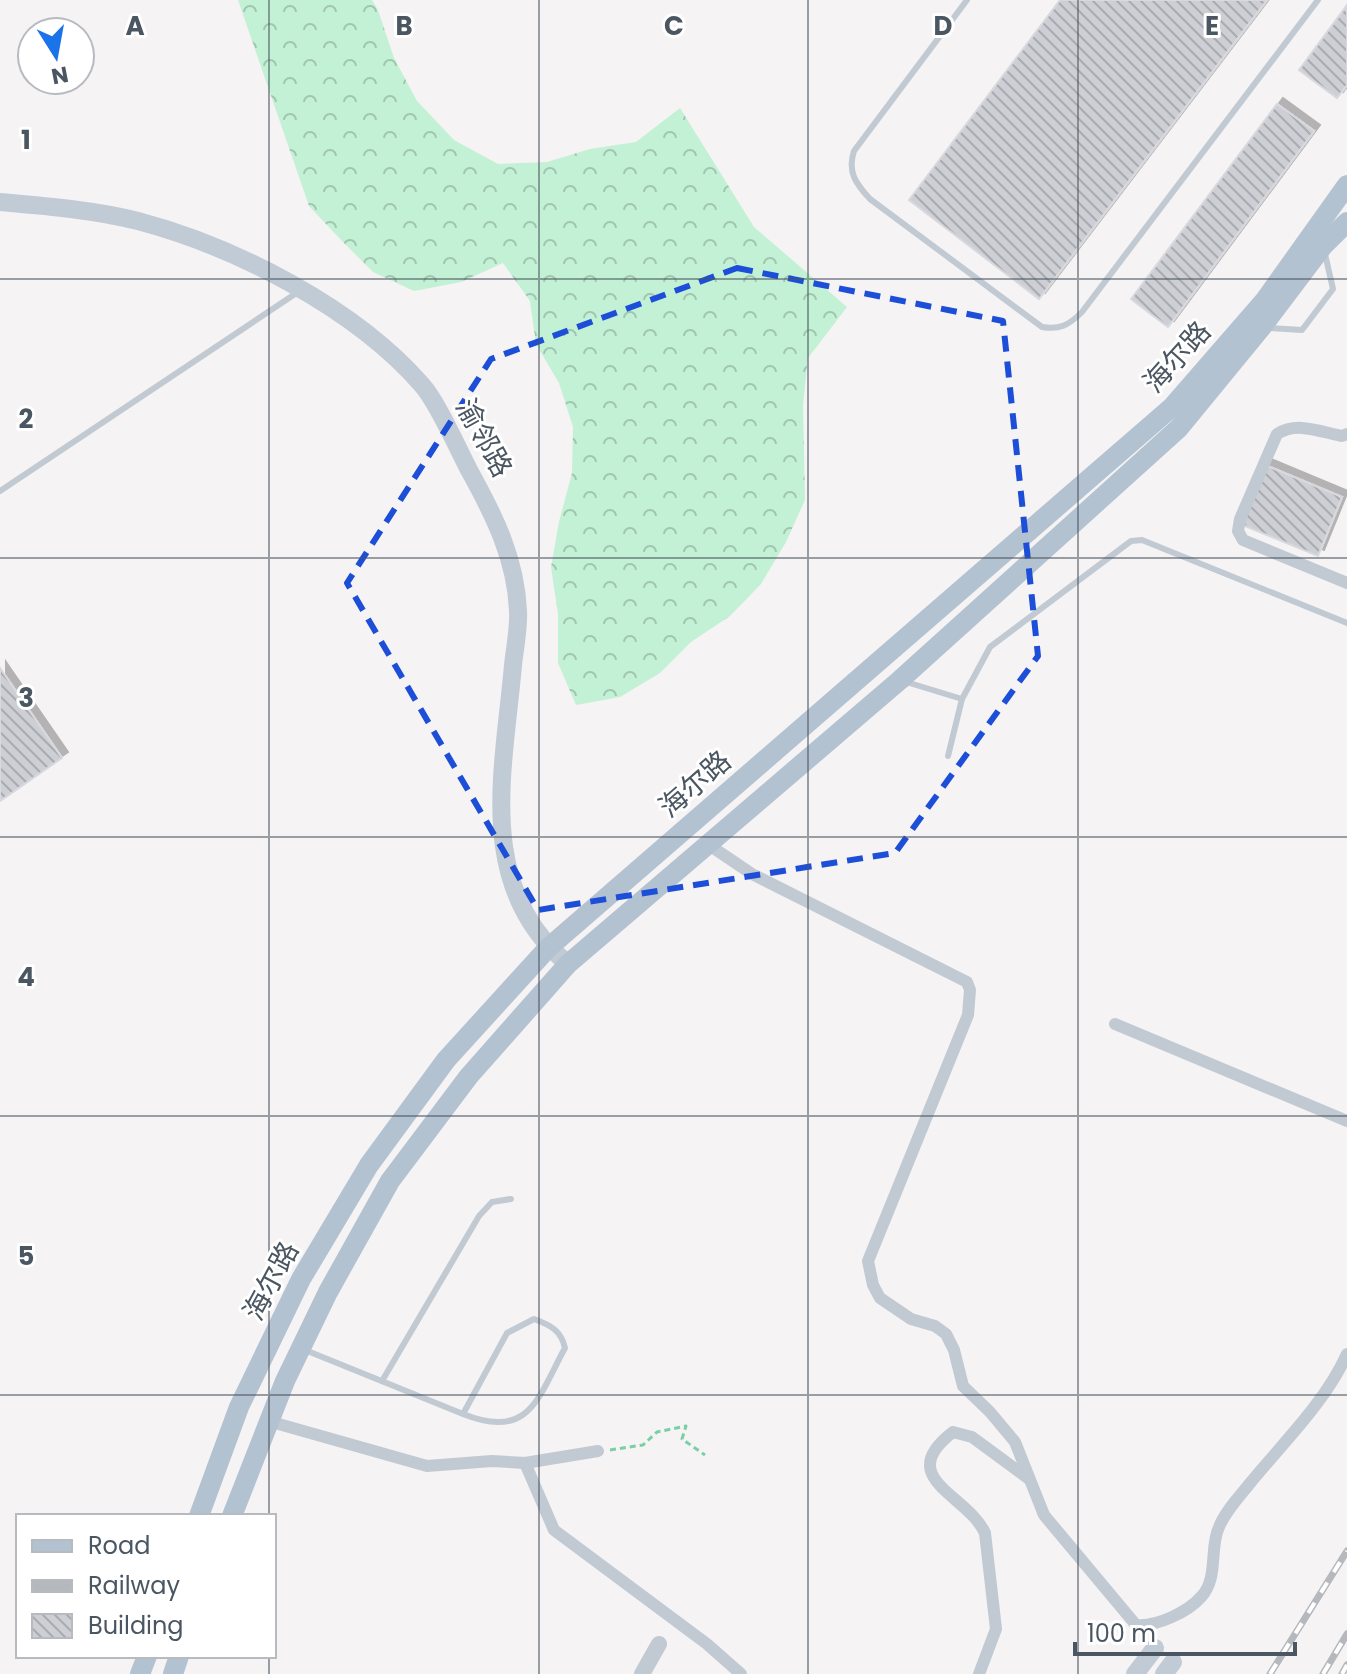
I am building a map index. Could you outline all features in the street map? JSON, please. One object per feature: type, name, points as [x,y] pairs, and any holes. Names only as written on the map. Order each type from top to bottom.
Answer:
[{"type":"main road","name":"海尔路","points":[[200,1514],[239,1407],[301,1279],[369,1165],[446,1060],[548,948],[1172,407],[1265,300],[1347,185]]},
{"type":"main road","name":"渝邻路","points":[[0,202],[137,221],[228,253],[301,290],[367,333],[424,387],[497,520],[514,571],[518,613],[501,797],[501,830],[515,897],[548,948],[568,964]]},
{"type":"main road","name":"海尔路","points":[[233,1514],[268,1421],[328,1292],[390,1181],[469,1076],[568,964],[900,680],[1179,428],[1323,246],[1347,222]]},
{"type":"main road","points":[[1135,1674],[1155,1648]]},
{"type":"street","points":[[1347,434],[1342,436],[1295,427],[1277,434],[1240,519],[1238,531],[1243,540],[1347,583]]},
{"type":"street","points":[[709,845],[752,874],[967,982],[970,990],[968,1015],[868,1261],[873,1285],[880,1298],[911,1319],[935,1326],[946,1334],[954,1350],[963,1386],[1015,1442],[1044,1515],[1136,1625],[1149,1627],[1162,1623],[1202,1597],[1212,1577],[1217,1529],[1319,1398],[1347,1354]]},
{"type":"street","points":[[1115,1024],[1347,1121]]},
{"type":"street","points":[[268,1421],[427,1466],[492,1461],[525,1463],[598,1451]]},
{"type":"street","points":[[979,1674],[996,1629],[985,1533],[980,1521],[933,1481],[930,1463],[936,1446],[953,1432],[972,1437],[1029,1479]]},
{"type":"street","points":[[525,1463],[554,1530],[707,1644],[741,1674]]},
{"type":"street","points":[[642,1674],[659,1644]]},
{"type":"street","points":[[1155,1648],[1169,1668]]},
{"type":"lane","points":[[967,0],[854,151],[850,163],[852,175],[870,199],[1042,327],[1052,329],[1071,324],[1082,312],[1318,0]]},
{"type":"lane","points":[[1261,328],[1302,330],[1310,320],[1333,289],[1323,246]]},
{"type":"lane","points":[[0,491],[301,290]]},
{"type":"lane","points":[[948,756],[962,699],[990,647],[1131,541],[1142,540],[1347,623]]},
{"type":"lane","points":[[900,680],[962,699]]},
{"type":"lane","points":[[382,1381],[479,1216],[492,1202],[511,1199]]},
{"type":"lane","points":[[302,1348],[474,1419],[507,1423],[522,1417],[533,1406],[565,1348],[563,1337],[552,1326],[534,1319],[507,1333],[463,1414]]},
{"type":"path","points":[[598,1451],[643,1445],[657,1432],[686,1426],[682,1439],[705,1455]]},
{"type":"highlighted area","points":[[737,268],[1003,321],[1038,656],[895,853],[538,910],[347,583],[491,359]]},
{"type":"green space","points":[[238,0],[372,0],[394,58],[417,101],[454,140],[498,164],[547,162],[590,149],[636,142],[680,108],[754,227],[847,307],[808,358],[803,405],[805,500],[786,542],[761,584],[730,616],[691,642],[660,673],[620,697],[576,705],[558,663],[558,614],[551,567],[572,473],[573,427],[559,383],[536,344],[530,301],[503,263],[461,282],[414,291],[373,272],[342,241],[309,206]]},
{"type":"building","points":[[1060,0],[1267,0],[1039,299],[909,200]]},
{"type":"building","points":[[1347,5],[1347,85],[1337,98],[1299,70]]},
{"type":"building","points":[[1277,104],[1314,131],[1168,327],[1131,299]]},
{"type":"building","points":[[1265,465],[1342,497],[1318,556],[1240,524]]},
{"type":"building","points":[[0,668],[62,758],[0,801]]},
{"type":"railway","points":[[1270,1674],[1347,1551]]},
{"type":"railway","points":[[1323,1674],[1347,1634]]},
{"type":"railway","points":[[1342,1674],[1347,1665]]}]
